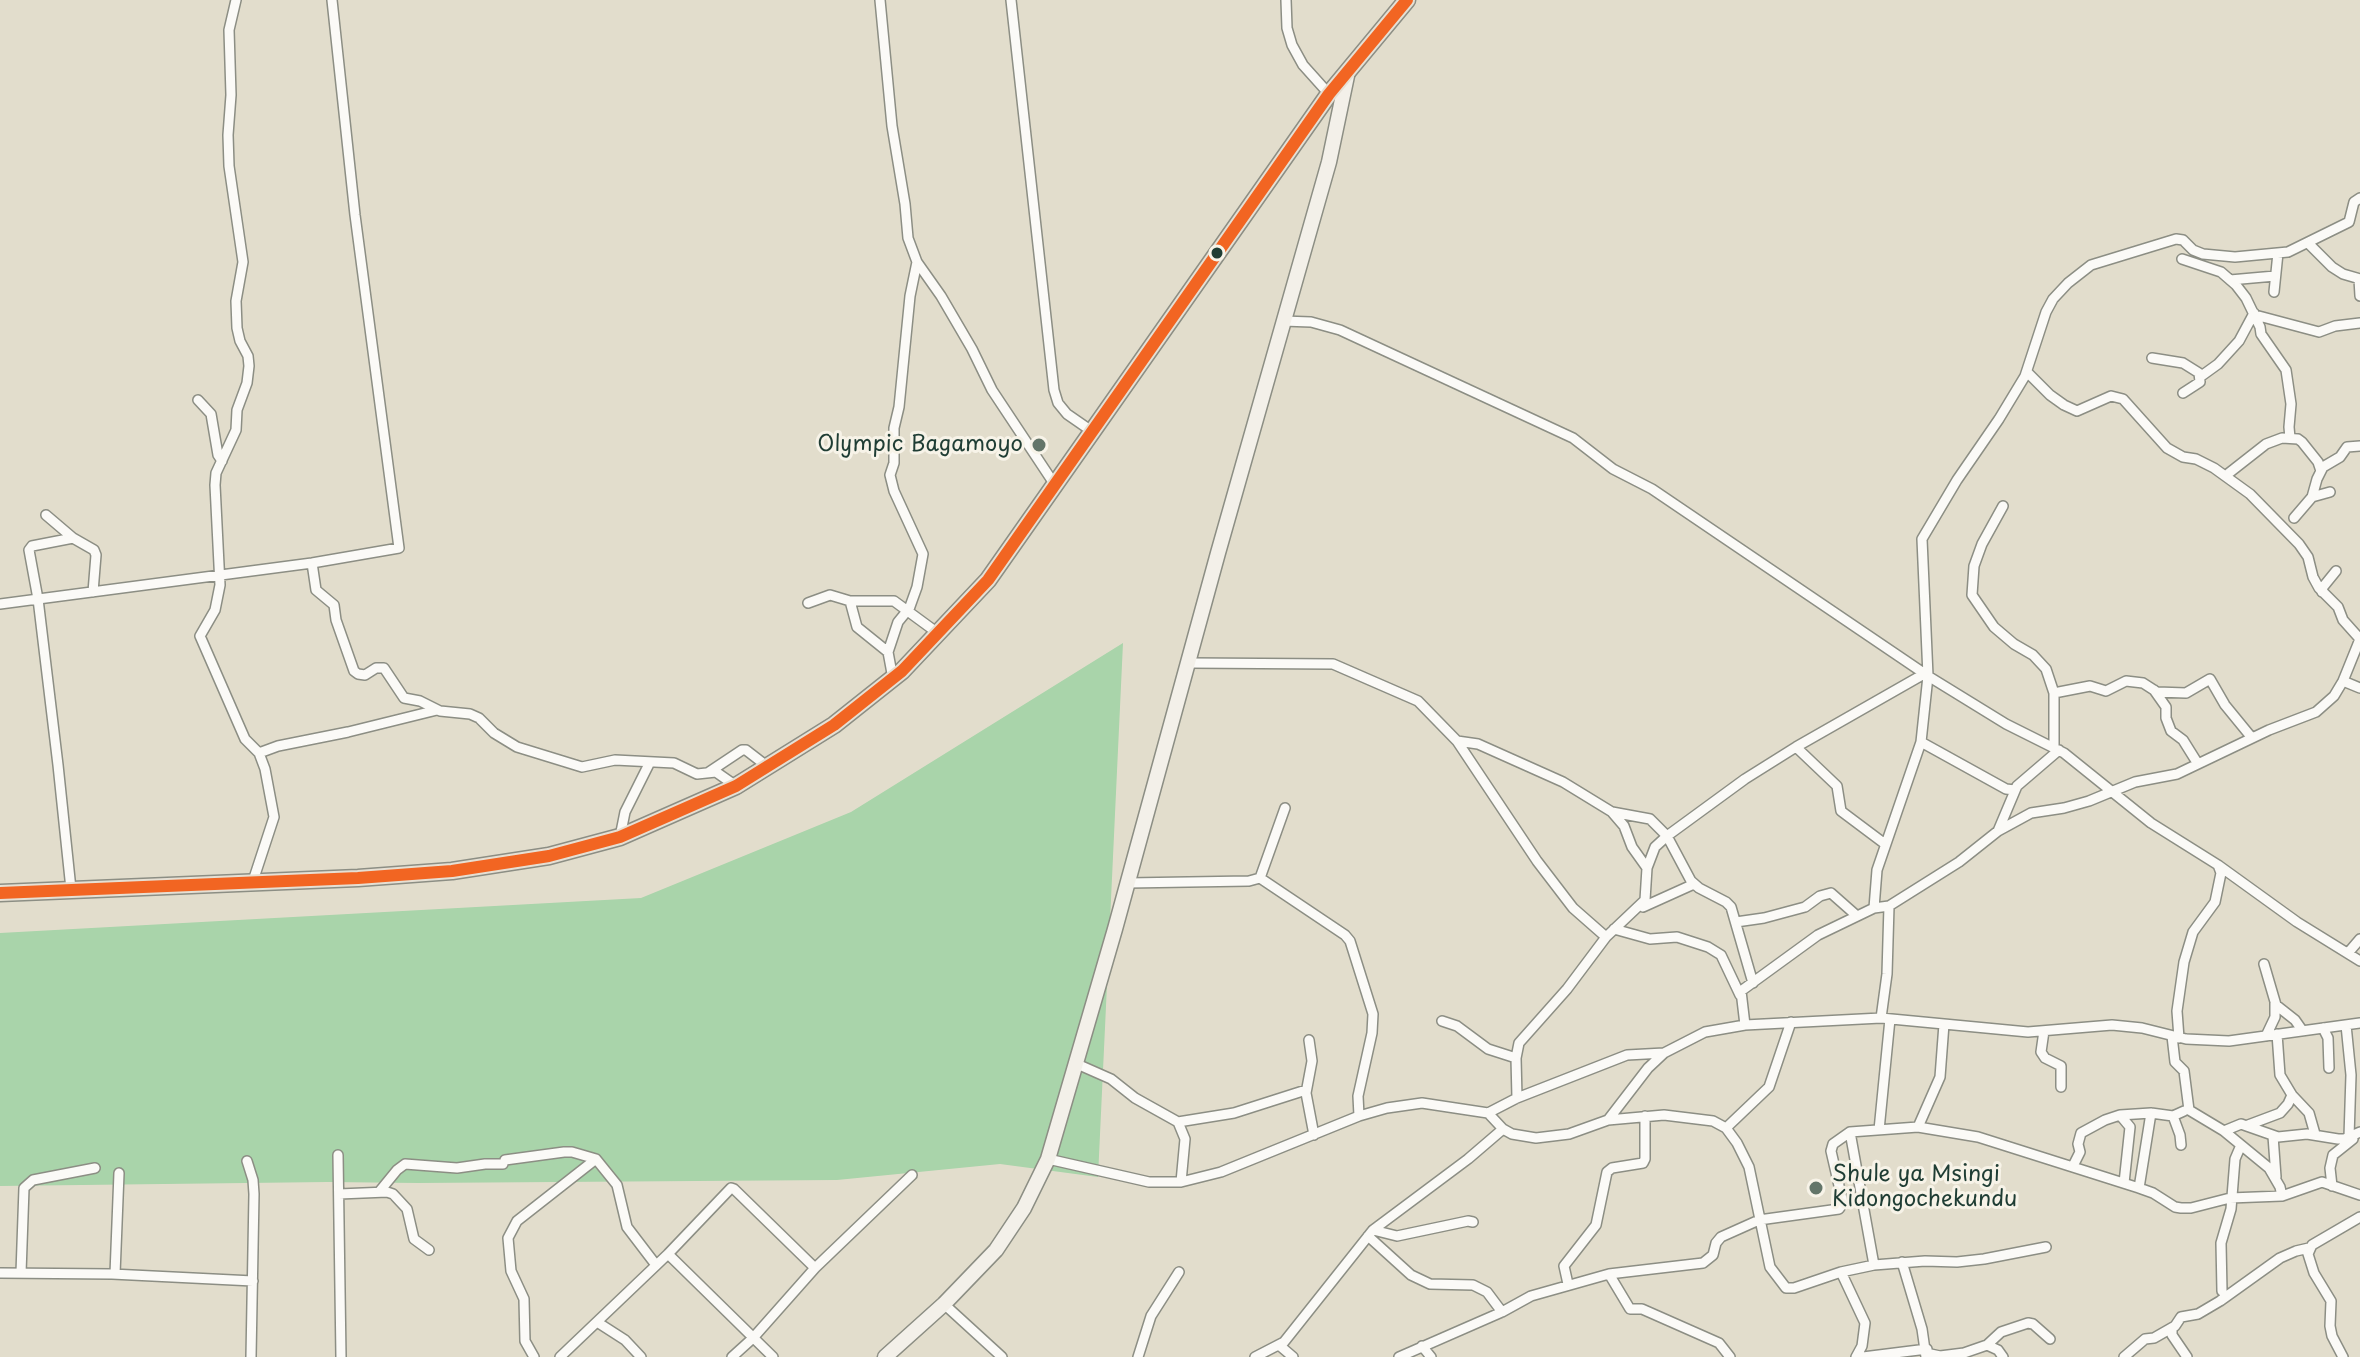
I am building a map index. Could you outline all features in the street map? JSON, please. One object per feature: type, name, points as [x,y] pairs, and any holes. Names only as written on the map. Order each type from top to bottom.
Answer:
[{"type":"highway","points":[[0,893],[358,878],[452,871],[549,856],[620,837],[736,786],[768,767],[834,725],[893,679],[988,580],[1329,94],[1407,0]]},
{"type":"main road","points":[[885,1357],[944,1304],[996,1250],[1024,1208],[1048,1159],[1329,162],[1348,71]]},
{"type":"street","points":[[236,0],[229,30],[231,95],[227,128],[229,166],[243,262],[236,301],[237,328],[249,366],[247,383],[237,410],[236,430],[215,485],[220,585],[215,610],[200,639],[245,739],[259,753],[265,769],[274,817],[253,881]]},
{"type":"street","points":[[0,604],[312,563],[399,548],[355,215],[332,0]]},
{"type":"street","points":[[880,0],[892,126],[908,238],[917,262],[941,296],[992,390],[1055,485]]},
{"type":"street","points":[[1011,0],[1054,390],[1058,403],[1067,414],[1093,432]]},
{"type":"street","points":[[1286,0],[1287,28],[1292,45],[1303,65],[1329,94]]},
{"type":"street","points":[[1874,908],[1877,870],[1921,742],[1926,675],[1922,539],[2027,372],[2053,299],[2091,265],[2176,239],[2183,240],[2193,250],[2203,254],[2235,257],[2295,250],[2349,222],[2354,202],[2360,198]]},
{"type":"street","points":[[2308,243],[2332,267],[2360,279],[2360,296]]},
{"type":"street","points":[[2274,292],[2278,253]]},
{"type":"street","points":[[2182,259],[2213,269],[2230,280],[2246,298],[2261,334],[2275,351],[2287,374],[2291,404],[2290,438]]},
{"type":"street","points":[[893,679],[888,652],[898,622],[907,611],[917,587],[923,554],[894,491],[890,475],[894,463],[893,430],[899,407],[910,296],[917,262]]},
{"type":"street","points":[[2230,280],[2275,276]]},
{"type":"street","points":[[2246,298],[2245,286],[2252,278]]},
{"type":"street","points":[[2254,314],[2319,332],[2335,326],[2360,323]]},
{"type":"street","points":[[2183,393],[2197,385],[2200,377],[2218,364],[2239,341],[2254,314]]},
{"type":"street","points":[[1283,321],[1311,322],[1340,330],[1573,438],[1613,469],[1652,489],[1926,675],[2006,724],[2080,763],[2151,823],[2360,961]]},
{"type":"street","points":[[2152,358],[2187,365],[2200,377]]},
{"type":"street","points":[[1740,995],[1741,991],[1803,944],[1874,908],[1889,906],[1959,862],[1998,831],[2034,812],[2075,805],[2135,782],[2168,777],[2316,712],[2334,696],[2343,681],[2360,639],[2313,577],[2308,557],[2299,544],[2250,494],[2214,468],[2167,448],[2123,399],[2111,396],[2077,411],[2057,400],[2027,372]]},
{"type":"street","points":[[198,400],[208,407],[211,414],[218,455],[222,461]]},
{"type":"street","points":[[2229,473],[2271,441],[2290,438],[2302,442],[2318,462],[2321,471]]},
{"type":"street","points":[[2294,518],[2312,497],[2326,464],[2340,457],[2347,447],[2360,446]]},
{"type":"street","points":[[2312,497],[2330,492]]},
{"type":"street","points":[[1998,831],[2015,790],[2056,749],[2054,693],[2046,669],[2033,655],[1994,627],[1972,595],[1974,566],[2003,506]]},
{"type":"street","points":[[46,515],[73,538],[94,550],[93,592]]},
{"type":"street","points":[[71,889],[38,599],[29,548],[73,538]]},
{"type":"street","points":[[312,563],[316,590],[334,605],[336,620],[354,671],[365,675],[376,668],[384,668],[404,698],[420,701],[437,710]]},
{"type":"street","points":[[2321,589],[2336,571]]},
{"type":"street","points":[[808,603],[830,595],[850,601],[894,601],[939,634]]},
{"type":"street","points":[[850,601],[857,627],[888,652]]},
{"type":"street","points":[[1189,663],[1333,664],[1418,701],[1457,741],[1578,914],[1610,933],[1647,939],[1677,937],[1708,947],[1721,955],[1740,995],[1745,1025]]},
{"type":"street","points":[[1517,1098],[1516,1058],[1523,1037],[1567,989],[1610,933],[1642,904],[1647,896],[1647,868],[1655,847],[1745,779],[1926,675]]},
{"type":"street","points":[[2154,690],[2186,693],[2210,679],[2225,705],[2252,738]]},
{"type":"street","points":[[2054,693],[2090,686],[2106,691],[2126,681],[2143,683],[2154,690],[2166,707],[2171,731],[2183,740],[2198,764]]},
{"type":"street","points":[[2343,681],[2360,688]]},
{"type":"street","points":[[259,753],[437,710],[470,714],[517,747],[582,767],[615,760],[678,764],[697,774],[716,772],[736,786]]},
{"type":"street","points":[[1457,741],[1478,744],[1563,782],[1612,812],[1624,826],[1632,847],[1647,868]]},
{"type":"street","points":[[1921,742],[2006,789],[2015,790]]},
{"type":"street","points":[[1796,747],[1837,786],[1841,811],[1885,844]]},
{"type":"street","points":[[709,772],[742,750],[768,767]]},
{"type":"street","points":[[620,837],[625,812],[650,762]]},
{"type":"street","points":[[1260,878],[1285,808]]},
{"type":"street","points":[[1612,812],[1646,817],[1667,836],[1694,884],[1726,902],[1733,911],[1753,983]]},
{"type":"street","points":[[2218,865],[2221,873],[2216,899],[2193,932],[2184,962],[2177,1011],[2175,1062],[2184,1071],[2189,1110],[2224,1131],[2266,1163],[2276,1178]]},
{"type":"street","points":[[1128,883],[1249,881],[1260,878],[1345,935],[1350,941],[1373,1014],[1372,1033],[1358,1096],[1359,1116]]},
{"type":"street","points":[[1633,912],[1694,884]]},
{"type":"street","points":[[1736,922],[1805,907],[1820,896],[1831,893],[1857,916]]},
{"type":"street","points":[[1879,1130],[1889,906]]},
{"type":"street","points":[[2348,953],[2360,939]]},
{"type":"street","points":[[2264,964],[2275,1003],[2272,1035],[2280,1075],[2292,1095],[2309,1113],[2315,1134]]},
{"type":"street","points":[[2275,1003],[2302,1030]]},
{"type":"street","points":[[1608,1120],[1648,1068],[1664,1053],[1705,1032],[1745,1025],[1885,1018],[2028,1032],[2112,1025],[2142,1028],[2175,1037],[2229,1041],[2360,1023]]},
{"type":"street","points":[[1442,1021],[1457,1026],[1488,1049],[1516,1058]]},
{"type":"street","points":[[1726,1128],[1769,1087],[1791,1022]]},
{"type":"street","points":[[1918,1127],[1940,1077],[1944,1024]]},
{"type":"street","points":[[2327,1184],[2326,1172],[2333,1155],[2355,1134],[2346,1025]]},
{"type":"street","points":[[2323,1028],[2329,1043],[2329,1068]]},
{"type":"street","points":[[2044,1031],[2041,1052],[2045,1058],[2061,1066],[2061,1087]]},
{"type":"street","points":[[1309,1040],[1312,1061],[1306,1090],[1314,1135]]},
{"type":"street","points":[[1048,1159],[1149,1182],[1181,1182],[1221,1172],[1359,1116],[1387,1108],[1422,1103],[1488,1113],[1517,1098],[1627,1055],[1664,1053]]},
{"type":"street","points":[[1077,1064],[1111,1079],[1135,1098],[1178,1122],[1234,1113],[1306,1090]]},
{"type":"street","points":[[2224,1131],[2280,1113],[2292,1095]]},
{"type":"street","points":[[2073,1166],[2080,1152],[2078,1144],[2081,1133],[2105,1120],[2120,1115],[2151,1113],[2173,1116],[2184,1111]]},
{"type":"street","points":[[1488,1113],[1512,1134],[1536,1138],[1569,1134],[1608,1120],[1645,1116],[1713,1121],[1726,1128],[1749,1167],[1770,1267],[1786,1288],[1874,1265],[1957,1262],[2046,1247]]},
{"type":"street","points":[[2139,1188],[2151,1113]]},
{"type":"street","points":[[2120,1115],[2130,1127],[2124,1183]]},
{"type":"street","points":[[1568,1284],[1564,1266],[1596,1225],[1607,1172],[1612,1168],[1643,1163],[1645,1159],[1645,1116]]},
{"type":"street","points":[[2173,1116],[2181,1145]]},
{"type":"street","points":[[1178,1122],[1185,1139],[1181,1182]]},
{"type":"street","points":[[2248,1125],[2273,1136],[2315,1134],[2338,1139],[2355,1134]]},
{"type":"street","points":[[1399,1357],[1531,1296],[1609,1274],[1703,1263],[1713,1255],[1721,1237],[1759,1220],[1835,1211],[1843,1203],[1831,1151],[1833,1144],[1850,1132],[1918,1127],[1978,1137],[2139,1188],[2181,1208],[2230,1198],[2282,1196],[2311,1184],[2327,1184],[2360,1195]]},
{"type":"street","points":[[1255,1357],[1279,1345],[1371,1233],[1503,1129]]},
{"type":"street","points":[[1850,1132],[1874,1265]]},
{"type":"street","points":[[2273,1136],[2276,1178],[2282,1196]]},
{"type":"street","points":[[2222,1291],[2221,1243],[2231,1209],[2235,1159],[2241,1145]]},
{"type":"street","points":[[379,1192],[405,1164],[457,1168],[564,1152],[596,1159],[617,1185],[627,1227],[656,1265]]},
{"type":"street","points":[[338,1155],[341,1357]]},
{"type":"street","points":[[534,1357],[525,1341],[524,1299],[511,1271],[508,1238],[517,1221],[596,1159]]},
{"type":"street","points":[[247,1161],[254,1194],[251,1357]]},
{"type":"street","points":[[21,1273],[24,1188],[33,1180],[95,1168]]},
{"type":"street","points":[[115,1274],[119,1173]]},
{"type":"street","points":[[732,1357],[815,1268],[912,1175]]},
{"type":"street","points":[[560,1357],[668,1254],[731,1188],[815,1268]]},
{"type":"street","points":[[339,1194],[390,1193],[406,1207],[413,1237],[429,1250]]},
{"type":"street","points":[[2124,1357],[2145,1339],[2154,1338],[2172,1328],[2181,1317],[2210,1308],[2288,1254],[2309,1248],[2360,1217]]},
{"type":"street","points":[[1371,1233],[1397,1236],[1473,1222]]},
{"type":"street","points":[[1371,1233],[1409,1274],[1430,1284],[1473,1285],[1487,1292],[1502,1312]]},
{"type":"street","points":[[2309,1248],[2310,1261],[2331,1301],[2332,1336],[2343,1357]]},
{"type":"street","points":[[668,1254],[773,1357]]},
{"type":"street","points":[[1902,1262],[1926,1353]]},
{"type":"street","points":[[1138,1357],[1149,1321],[1179,1272]]},
{"type":"street","points":[[1841,1272],[1865,1323],[1862,1346],[1856,1357]]},
{"type":"street","points":[[0,1273],[115,1274],[253,1281]]},
{"type":"street","points":[[1609,1274],[1630,1309],[1642,1309],[1719,1343],[1730,1357]]},
{"type":"street","points":[[944,1304],[1002,1357]]},
{"type":"street","points":[[597,1322],[625,1340],[641,1357]]},
{"type":"street","points":[[1863,1357],[1926,1353],[1955,1355],[1987,1345],[1999,1333],[2028,1323],[2050,1339]]},
{"type":"street","points":[[2172,1328],[2172,1335],[2187,1357]]},
{"type":"street","points":[[1279,1345],[1293,1357]]},
{"type":"street","points":[[1987,1345],[1998,1350],[2003,1357]]},
{"type":"street","points":[[1422,1346],[1431,1357]]},
{"type":"green space","points":[[1123,643],[1098,1177],[1000,1164],[837,1180],[0,1186],[0,933],[641,898],[851,812]]},
{"type":"transit line","points":[[0,893],[358,878],[452,871],[549,856],[620,837],[736,786],[834,725],[902,671],[988,580],[1329,94],[1407,0]]},
{"type":"place","name":"Olympic Bagamoyo","points":[[1039,445]]},
{"type":"place","name":"Shule ya Msingi Kidongochekundu","points":[[1816,1188]]}]
